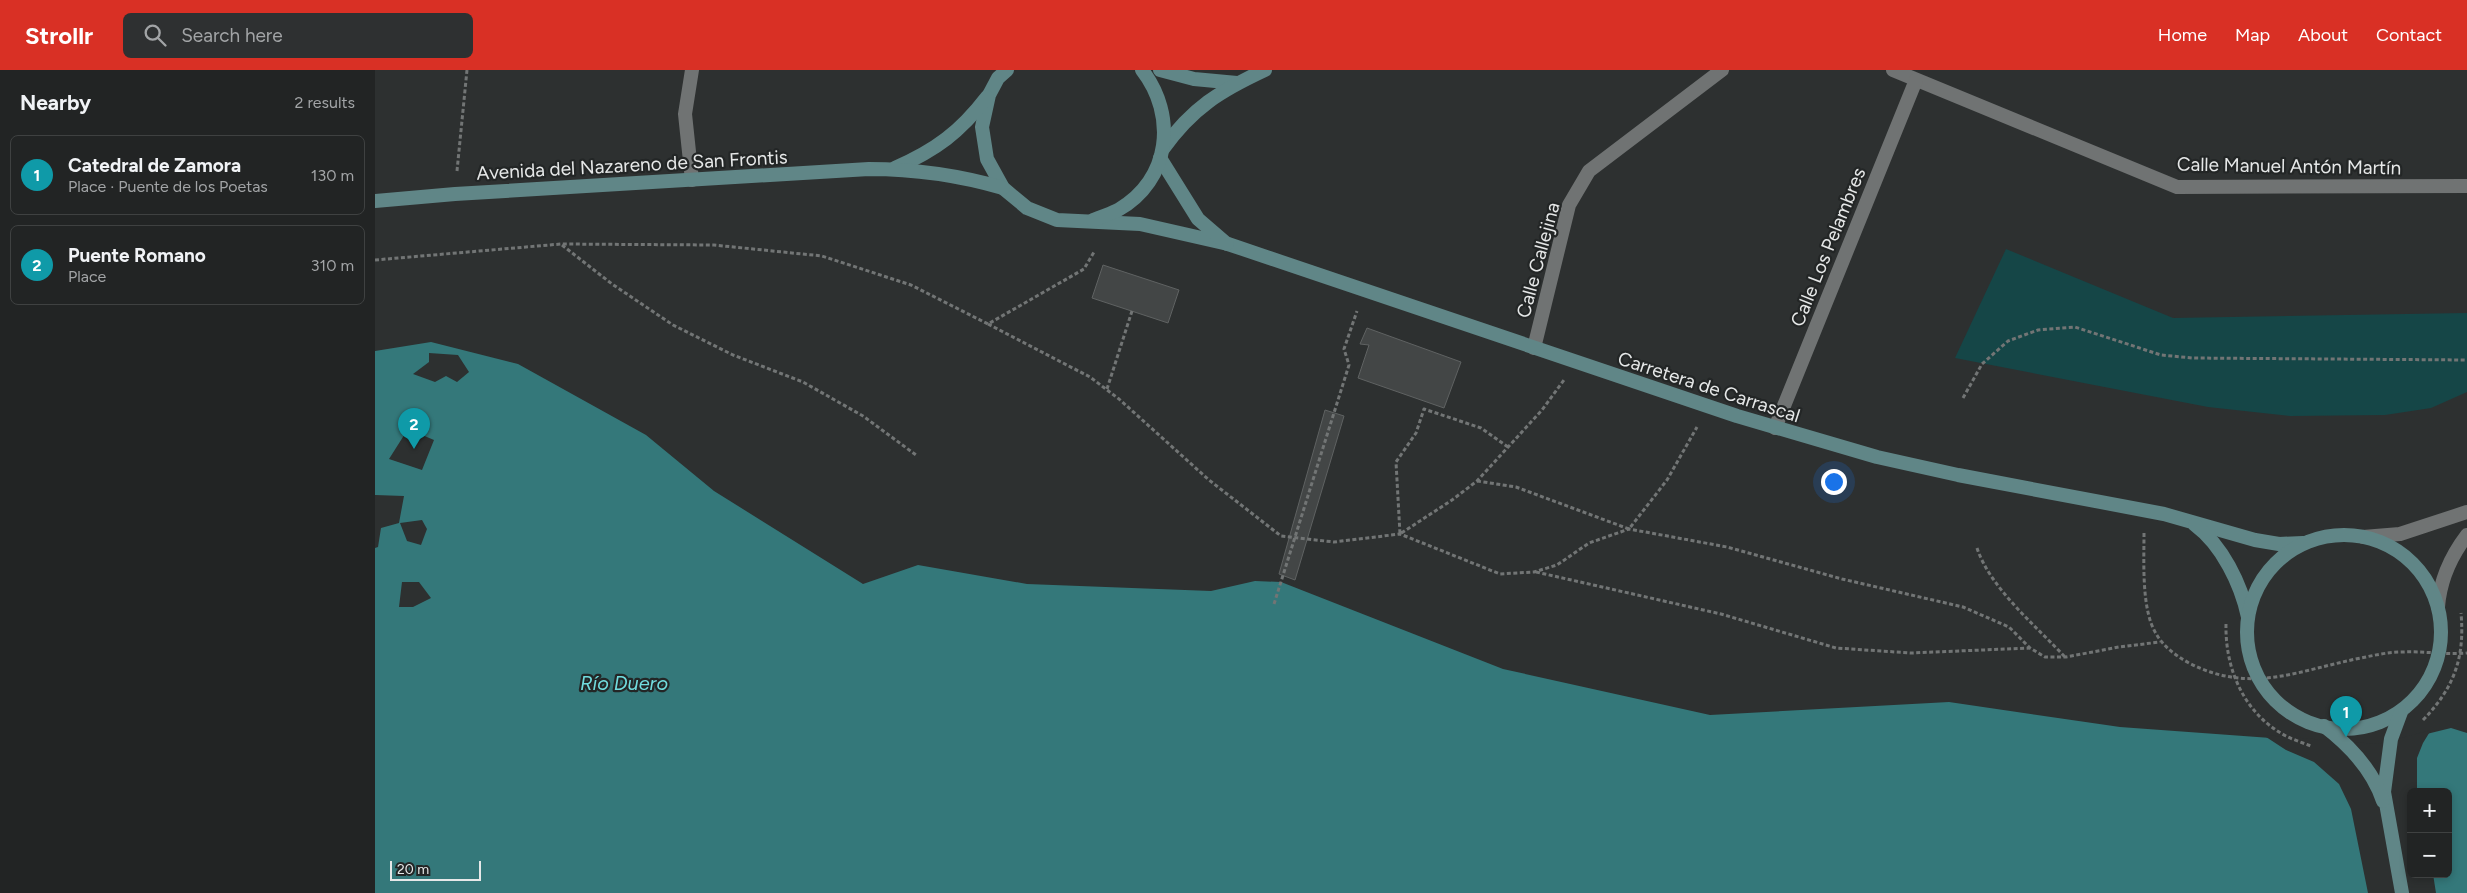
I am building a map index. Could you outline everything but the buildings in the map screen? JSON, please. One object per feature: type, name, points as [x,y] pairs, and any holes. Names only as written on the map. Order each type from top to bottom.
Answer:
[{"type":"main road","points":[[1003,188],[987,159],[982,127],[989,95],[998,78],[1007,70]]},
{"type":"main road","points":[[1141,70],[1151,82],[1161,103],[1165,126],[1161,154]]},
{"type":"main road","points":[[1160,70],[1194,79],[1237,83]]},
{"type":"main road","points":[[1088,222],[1119,209],[1144,189],[1161,154],[1179,127],[1196,109],[1237,83],[1265,70]]},
{"type":"main road","name":"Avenida del Nazareno de San Frontis","points":[[892,169],[940,145],[966,124],[989,95]]},
{"type":"main road","name":"Carretera de Carrascal","points":[[1161,154],[1198,219],[1228,244]]},
{"type":"main road","name":"Avenida del Nazareno de San Frontis","points":[[375,201],[455,194],[892,169],[934,172],[967,178],[1003,188]]},
{"type":"main road","name":"Carretera de Carrascal","points":[[1003,188],[1027,208],[1057,220],[1141,224],[1228,244],[1570,361],[1775,428],[1919,467],[2164,514],[2255,540],[2279,544],[2303,544]]},
{"type":"main road","name":"Carretera de Carrascal","points":[[2190,522],[2206,534],[2225,562],[2242,597],[2248,617]]},
{"type":"main road","points":[[2335,535],[2363,537],[2391,547],[2413,562],[2429,584],[2439,613],[2441,642],[2436,665],[2419,694],[2390,720],[2361,728],[2345,729],[2323,726],[2287,710],[2272,696],[2260,680],[2249,653],[2248,617],[2262,579],[2282,557],[2303,544],[2335,535]]},
{"type":"main road","points":[[2401,712],[2390,746],[2384,792],[2385,807],[2402,893]]},
{"type":"main road","points":[[2323,726],[2342,741],[2365,767],[2377,786],[2385,807]]},
{"type":"street","points":[[692,70],[685,114],[693,180]]},
{"type":"street","name":"Calle Callejina","points":[[1534,348],[1569,205],[1589,171],[1722,70]]},
{"type":"street","name":"Calle Manuel Antón Martín","points":[[1893,70],[2177,187],[2467,186]]},
{"type":"street","name":"Calle Los Pelambres","points":[[1775,428],[1916,80]]},
{"type":"street","points":[[2363,537],[2400,534],[2467,512]]},
{"type":"street","points":[[2439,613],[2440,591],[2449,563],[2467,535]]},
{"type":"path","points":[[455,194],[467,70]]},
{"type":"path","points":[[375,260],[561,244],[714,245],[822,256],[911,285],[1090,377],[1107,389],[1244,508],[1281,536],[1334,542],[1400,534],[1477,481],[1542,410],[1563,382],[1570,361]]},
{"type":"path","points":[[561,244],[612,284],[673,324],[733,355],[803,382],[863,416],[916,455]]},
{"type":"path","points":[[988,324],[1084,269],[1094,252]]},
{"type":"path","points":[[1274,604],[1349,365],[1344,349],[1357,311]]},
{"type":"path","points":[[1107,389],[1132,312]]},
{"type":"path","points":[[1963,398],[1982,364],[2008,341],[2038,330],[2075,327],[2161,355],[2192,358],[2467,360]]},
{"type":"path","points":[[1400,534],[1396,462],[1416,433],[1424,409],[1481,428],[1508,447]]},
{"type":"path","points":[[1400,534],[1501,574],[1534,572],[1557,565],[1589,542],[1629,529],[1667,480],[1697,427]]},
{"type":"path","points":[[1477,481],[1516,487],[1629,529],[1727,547],[1842,579],[1963,607],[2009,627],[2030,648],[2045,657],[2066,657],[2119,647],[2160,642]]},
{"type":"path","points":[[2150,532],[2143,533],[2145,579],[2150,622],[2160,642],[2177,656],[2203,670],[2255,680],[2296,675],[2361,658],[2401,652],[2467,653]]},
{"type":"path","points":[[1977,548],[1982,562],[2015,604],[2066,657]]},
{"type":"path","points":[[1534,572],[1721,614],[1836,648],[1911,652],[2030,648]]},
{"type":"path","points":[[2418,727],[2439,702],[2455,674],[2461,645],[2461,617]]},
{"type":"path","points":[[2226,621],[2229,664],[2250,706],[2278,731],[2314,748]]},
{"type":"shaded area","points":[[2006,249],[2173,318],[2467,313],[2467,392],[2431,408],[2385,415],[2290,416],[2208,407],[1955,358]]},
{"type":"water","name":"Río Duero","points":[[431,342],[518,364],[646,435],[714,491],[863,584],[918,565],[1027,584],[1211,591],[1255,581],[1281,582],[1503,669],[1710,715],[1949,702],[2120,727],[2378,746],[2451,728],[2467,733],[2467,893],[375,893],[375,548],[378,547],[381,528],[399,523],[404,496],[375,495],[375,351]],"holes":[[[429,353],[458,355],[469,372],[457,382],[446,376],[435,382],[413,374],[429,362]],[[408,429],[434,440],[422,470],[389,459]],[[422,520],[427,529],[421,545],[407,541],[400,523]],[[402,582],[419,582],[431,598],[413,607],[399,607]]]},
{"type":"pier","points":[[2431,730],[2417,758],[2417,788],[2407,788],[2407,878],[2434,878],[2436,893],[2368,893],[2351,809],[2339,784],[2314,762],[2286,750],[2263,735],[2378,744]]},
{"type":"place","name":"Puente Romano","points":[[414,449]]},
{"type":"place","name":"Catedral de Zamora","points":[[2346,737]]}]
